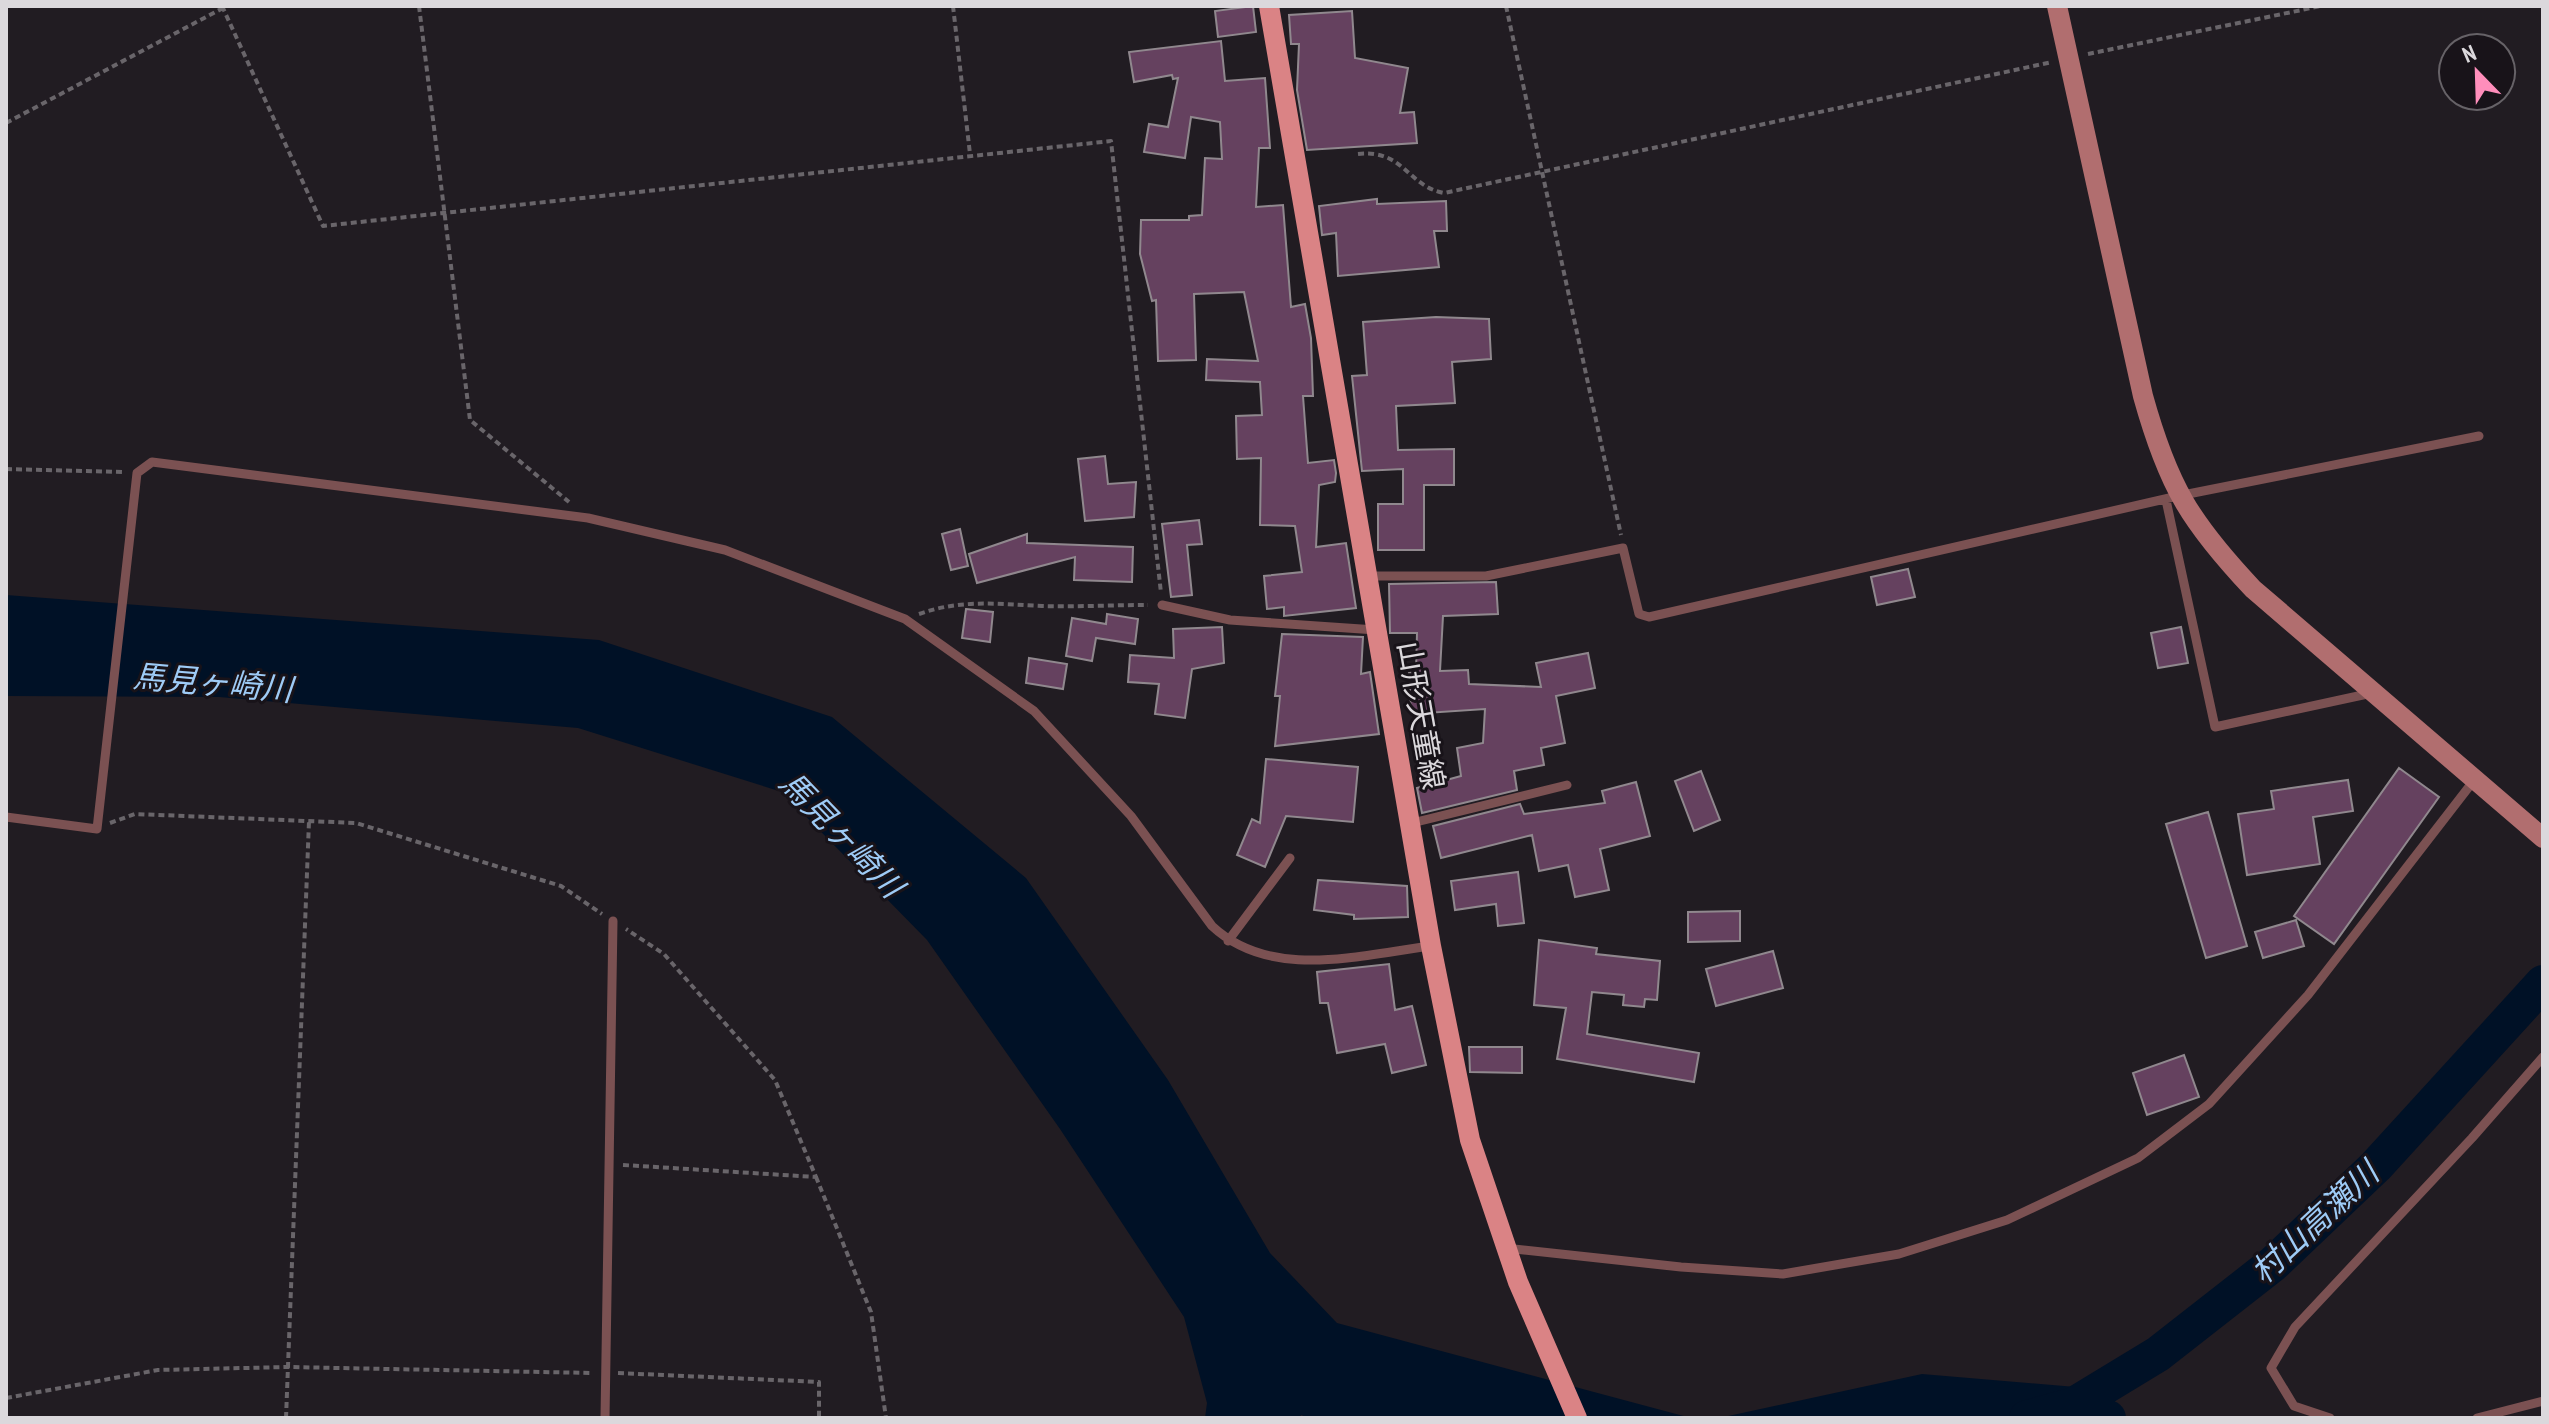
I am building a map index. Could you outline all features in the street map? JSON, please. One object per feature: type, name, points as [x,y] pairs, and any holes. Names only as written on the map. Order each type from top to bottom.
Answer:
[{"type":"main road","name":"山形天童線","points":[[1269,6],[1431,946],[1470,1140],[1518,1282],[1577,1418]]},
{"type":"street","points":[[2057,6],[2143,396],[2172,498],[2253,589],[2543,838]]},
{"type":"lane","points":[[1366,576],[1486,576],[1623,548],[1639,614],[1649,617],[2172,498],[2479,436]]},
{"type":"lane","points":[[6,817],[97,829],[137,473],[152,462],[588,518],[725,550],[905,619],[1034,711],[1131,816],[1212,926],[1228,941],[1277,960],[1314,960],[1431,946]]},
{"type":"lane","points":[[2172,498],[2215,727],[2373,693]]},
{"type":"lane","points":[[1162,605],[1230,620],[1376,630]]},
{"type":"lane","points":[[1505,1248],[1681,1267],[1783,1274],[1899,1254],[2007,1220],[2138,1158],[2209,1104],[2308,995],[2475,779]]},
{"type":"lane","points":[[1412,823],[1567,785]]},
{"type":"lane","points":[[1228,941],[1290,858]]},
{"type":"lane","points":[[605,1418],[613,921]]},
{"type":"lane","points":[[2330,1418],[2294,1406],[2271,1368],[2295,1327],[2472,1138],[2543,1057]]},
{"type":"lane","points":[[2477,1418],[2543,1401]]},
{"type":"path","points":[[419,6],[470,420],[588,518]]},
{"type":"path","points":[[953,6],[970,154]]},
{"type":"path","points":[[1506,6],[1623,548]]},
{"type":"path","points":[[1358,154],[1377,152],[1406,168],[1427,190],[1444,193],[2321,6]]},
{"type":"path","points":[[6,123],[222,7],[323,226],[1111,141],[1162,605],[1043,606],[987,602],[945,605],[905,619]]},
{"type":"path","points":[[6,469],[137,473]]},
{"type":"path","points":[[97,829],[135,814],[356,823],[561,886],[664,954],[775,1080],[871,1312],[886,1418]]},
{"type":"path","points":[[286,1418],[309,821]]},
{"type":"path","points":[[609,1164],[816,1177]]},
{"type":"path","points":[[6,1398],[158,1370],[288,1367],[606,1373],[819,1382],[819,1418]]},
{"type":"water","name":"馬見ヶ崎川","points":[[6,595],[599,640],[832,717],[1026,878],[1168,1080],[1270,1253],[1337,1323],[1691,1418],[1309,1418],[1301,1415],[1300,1418],[1205,1418],[1207,1403],[1184,1317],[1060,1129],[927,940],[782,792],[578,728],[219,697],[6,696]]},
{"type":"water","points":[[1922,1374],[2099,1389],[2091,1411],[2070,1418],[1719,1418]]},
{"type":"building","points":[[1253,6],[1256,32],[1218,37],[1215,11]]},
{"type":"building","points":[[1352,11],[1355,58],[1408,68],[1400,113],[1414,112],[1417,143],[1307,150],[1297,90],[1299,44],[1291,44],[1289,15]]},
{"type":"building","points":[[1221,41],[1225,81],[1265,78],[1270,148],[1259,148],[1256,207],[1283,205],[1291,307],[1305,304],[1311,338],[1313,396],[1303,396],[1308,463],[1334,460],[1336,473],[1335,482],[1319,485],[1316,547],[1346,543],[1356,608],[1284,616],[1284,607],[1267,609],[1264,576],[1302,572],[1295,526],[1260,525],[1261,458],[1237,459],[1236,416],[1262,415],[1260,382],[1206,380],[1207,359],[1258,361],[1244,292],[1194,294],[1196,360],[1158,361],[1156,300],[1152,301],[1140,254],[1141,220],[1189,220],[1189,216],[1202,215],[1205,158],[1222,159],[1220,122],[1191,117],[1185,158],[1144,152],[1149,124],[1168,127],[1178,78],[1173,79],[1172,75],[1134,82],[1129,52]]},
{"type":"building","points":[[1377,199],[1377,204],[1446,201],[1447,231],[1434,231],[1439,267],[1338,276],[1336,233],[1322,235],[1319,206]]},
{"type":"building","points":[[1436,317],[1489,319],[1491,359],[1452,362],[1455,403],[1396,406],[1398,450],[1454,449],[1454,485],[1424,485],[1424,550],[1378,550],[1378,504],[1403,504],[1403,469],[1362,471],[1352,376],[1367,375],[1363,322]]},
{"type":"building","points":[[1105,456],[1108,484],[1136,482],[1134,517],[1085,521],[1078,459]]},
{"type":"building","points":[[1199,520],[1202,544],[1187,545],[1192,595],[1171,597],[1162,524]]},
{"type":"building","points":[[960,529],[968,566],[951,570],[942,534]]},
{"type":"building","points":[[1027,534],[1027,543],[1133,547],[1132,582],[1074,580],[1075,557],[977,583],[969,554]]},
{"type":"building","points":[[1908,569],[1915,597],[1877,605],[1871,577]]},
{"type":"building","points":[[1496,582],[1498,614],[1443,616],[1440,671],[1468,670],[1469,684],[1541,687],[1536,663],[1588,653],[1595,688],[1556,696],[1565,743],[1541,748],[1544,765],[1514,771],[1517,790],[1422,813],[1417,788],[1461,776],[1457,748],[1483,743],[1485,709],[1411,714],[1409,673],[1416,672],[1417,633],[1390,633],[1389,584]]},
{"type":"building","points":[[966,609],[993,612],[990,642],[962,638]]},
{"type":"building","points":[[1107,614],[1138,619],[1135,644],[1096,638],[1092,661],[1066,656],[1072,618],[1106,624]]},
{"type":"building","points":[[1222,627],[1224,663],[1192,669],[1185,718],[1155,714],[1159,684],[1128,682],[1130,655],[1174,658],[1173,629]]},
{"type":"building","points":[[2181,627],[2188,663],[2158,668],[2151,633]]},
{"type":"building","points":[[1282,634],[1363,637],[1361,674],[1370,672],[1379,734],[1275,746],[1280,696],[1275,696]]},
{"type":"building","points":[[1029,658],[1067,664],[1063,689],[1026,683]]},
{"type":"building","points":[[1266,759],[1358,767],[1353,822],[1286,816],[1265,867],[1237,855],[1252,819],[1260,823]]},
{"type":"building","points":[[2399,768],[2439,797],[2334,944],[2294,916]]},
{"type":"building","points":[[1701,771],[1720,820],[1694,831],[1675,781]]},
{"type":"building","points":[[2348,780],[2353,811],[2313,817],[2320,864],[2247,875],[2238,814],[2274,809],[2271,791]]},
{"type":"building","points":[[1636,782],[1650,836],[1600,849],[1609,890],[1575,897],[1568,865],[1539,871],[1532,835],[1441,858],[1433,826],[1520,804],[1524,814],[1605,803],[1602,791]]},
{"type":"building","points":[[2208,812],[2247,946],[2206,958],[2166,824]]},
{"type":"building","points":[[1518,872],[1524,923],[1498,926],[1496,904],[1455,910],[1451,881]]},
{"type":"building","points":[[1318,880],[1407,886],[1408,917],[1354,919],[1354,915],[1314,910]]},
{"type":"building","points":[[1740,911],[1740,941],[1688,942],[1688,912]]},
{"type":"building","points":[[2296,920],[2304,946],[2263,958],[2255,932]]},
{"type":"building","points":[[1539,940],[1597,948],[1596,954],[1660,961],[1657,1000],[1645,999],[1644,1007],[1623,1005],[1624,995],[1592,992],[1587,1034],[1699,1053],[1694,1082],[1557,1059],[1566,1008],[1534,1005]]},
{"type":"building","points":[[1773,951],[1783,988],[1716,1006],[1706,969]]},
{"type":"building","points":[[1389,964],[1395,1010],[1412,1006],[1426,1065],[1392,1073],[1385,1044],[1337,1053],[1328,1003],[1320,1003],[1317,972]]},
{"type":"building","points":[[1469,1047],[1522,1047],[1522,1073],[1470,1072]]},
{"type":"building","points":[[2184,1055],[2199,1097],[2147,1115],[2133,1073]]},
{"type":"waterway","name":"村山高瀬川","points":[[2027,1418],[2074,1405],[2158,1354],[2273,1264],[2376,1166],[2543,983]]},
{"type":"waterway","points":[[2074,1405],[2108,1418]]}]
